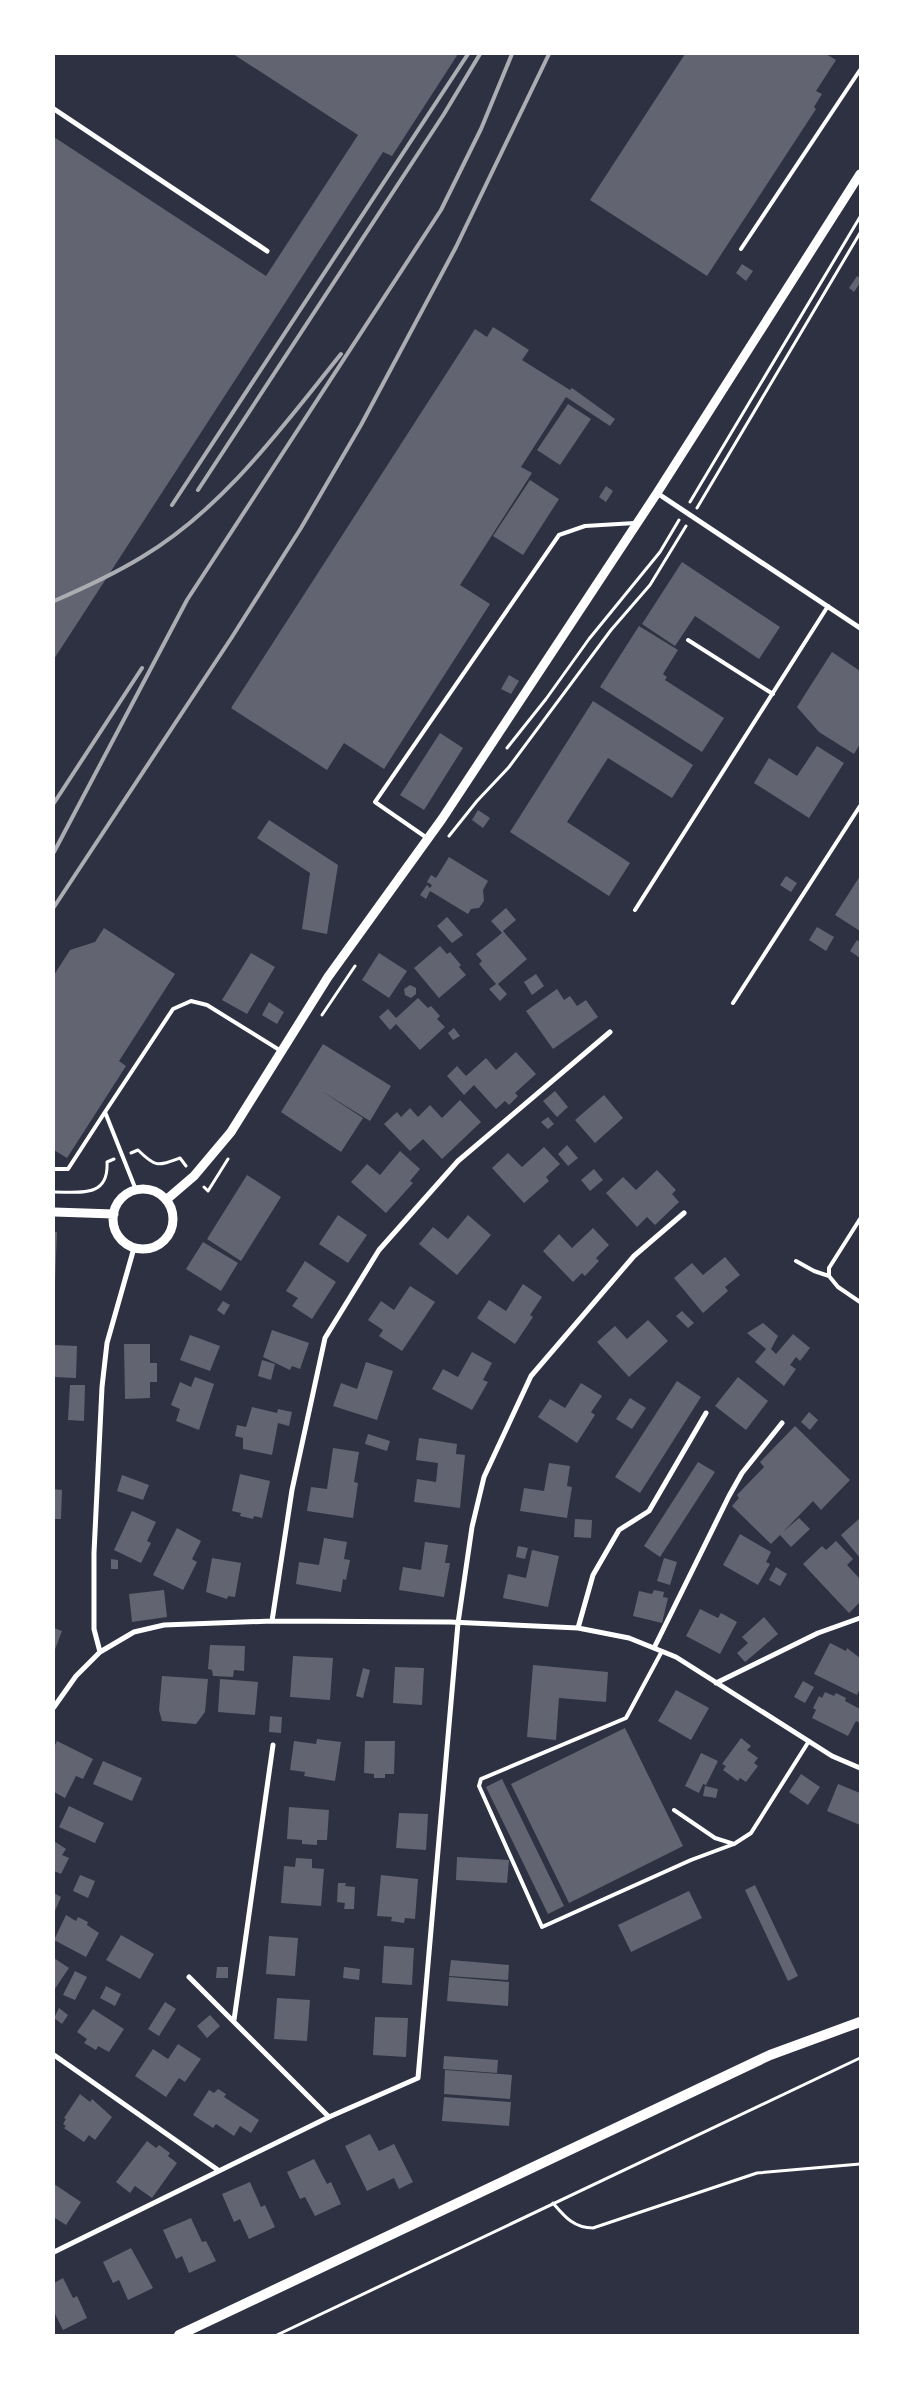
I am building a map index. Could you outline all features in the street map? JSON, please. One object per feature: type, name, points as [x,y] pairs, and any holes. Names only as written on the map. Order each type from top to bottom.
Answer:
[{"type":"main road","points":[[179,2335],[770,2055],[860,2022]]},
{"type":"street","points":[[54,109],[268,251]]},
{"type":"street","points":[[166,1200],[194,1176],[231,1132],[328,977],[427,838],[637,523],[860,174]]},
{"type":"street","points":[[656,493],[860,628]]},
{"type":"street","points":[[272,1621],[292,1490],[325,1338],[379,1250],[458,1161],[610,1032]]},
{"type":"street","points":[[147,1189],[158,1193],[166,1200],[172,1211],[173,1224],[168,1236],[159,1245],[147,1249],[134,1248],[124,1243],[114,1225],[114,1214],[118,1203],[126,1195],[136,1190],[147,1189]]},
{"type":"street","points":[[54,1212],[114,1214]]},
{"type":"street","points":[[54,2252],[218,2170],[329,2117],[418,2078],[458,1623],[472,1527],[484,1477],[531,1376],[634,1256],[684,1213]]},
{"type":"street","points":[[100,1652],[94,1629],[94,1553],[102,1388],[107,1342],[134,1248]]},
{"type":"street","points":[[578,1628],[593,1575],[619,1530],[649,1511],[706,1412]]},
{"type":"street","points":[[654,1648],[733,1488],[742,1473],[782,1423]]},
{"type":"street","points":[[716,1683],[818,1633],[860,1618]]},
{"type":"street","points":[[54,1707],[76,1676],[100,1652],[134,1632],[164,1624],[272,1621],[458,1623],[578,1628],[629,1638],[676,1657],[832,1756],[860,1768]]},
{"type":"street","points":[[234,2020],[273,1745]]},
{"type":"street","points":[[189,1977],[329,2117]]},
{"type":"street","points":[[54,2055],[218,2170]]},
{"type":"lane","points":[[740,249],[860,70]]},
{"type":"lane","points":[[427,838],[375,802],[559,534],[585,526],[637,523]]},
{"type":"lane","points":[[635,910],[828,606]]},
{"type":"lane","points":[[688,640],[772,694]]},
{"type":"lane","points":[[733,1003],[860,806]]},
{"type":"lane","points":[[54,1169],[68,1169],[173,1009],[191,1001],[207,1005],[282,1051]]},
{"type":"lane","points":[[105,1112],[136,1190]]},
{"type":"lane","points":[[829,1276],[829,1268],[860,1220]]},
{"type":"lane","points":[[796,1261],[814,1271],[829,1276],[838,1287],[860,1302]]},
{"type":"lane","points":[[662,1651],[626,1718],[481,1779],[479,1786],[542,1927],[691,1860],[734,1844],[751,1833],[809,1741]]},
{"type":"lane","points":[[674,1810],[715,1838],[734,1844]]},
{"type":"path","points":[[448,837],[477,801],[509,767],[611,630],[650,585],[860,233]]},
{"type":"path","points":[[694,495],[702,500]]},
{"type":"path","points":[[676,525],[684,530]]},
{"type":"path","points":[[319,1020],[356,965]]},
{"type":"path","points":[[204,1188],[208,1191],[232,1152]]},
{"type":"path","points":[[277,2335],[414,2272],[554,2203],[860,2058]]},
{"type":"path","points":[[554,2203],[574,2225],[582,2228],[593,2228],[757,2173],[860,2164]]},
{"type":"building","points":[[233,54],[458,54],[392,156],[383,152],[54,659],[54,137],[266,276],[358,135]]},
{"type":"building","points":[[685,54],[826,54],[836,60],[816,91],[822,94],[814,107],[816,109],[707,276],[590,200]]},
{"type":"building","points":[[742,264],[753,271],[746,281],[736,273]]},
{"type":"building","points":[[857,276],[860,278],[860,283],[854,292],[849,288]]},
{"type":"building","points":[[493,327],[529,350],[522,360],[570,390],[572,388],[615,419],[610,426],[566,397],[521,467],[532,473],[460,585],[490,604],[384,769],[344,743],[327,770],[231,708],[475,329],[487,337]]},
{"type":"building","points":[[568,404],[591,419],[560,465],[537,450]]},
{"type":"building","points":[[530,480],[559,499],[523,555],[493,536]]},
{"type":"building","points":[[606,486],[613,491],[606,502],[599,497]]},
{"type":"building","points":[[682,562],[780,627],[759,659],[695,616],[675,646],[642,624]]},
{"type":"building","points":[[639,626],[678,650],[663,674],[667,677],[665,680],[724,718],[702,752],[600,687]]},
{"type":"building","points":[[832,652],[860,671],[860,744],[854,754],[819,732],[797,707]]},
{"type":"building","points":[[509,675],[519,681],[511,694],[501,689]]},
{"type":"building","points":[[593,701],[693,765],[672,798],[608,758],[567,822],[630,863],[609,896],[510,832]]},
{"type":"building","points":[[440,733],[463,748],[424,810],[400,795]]},
{"type":"building","points":[[817,746],[844,763],[809,818],[754,783],[769,758],[797,776]]},
{"type":"building","points":[[478,810],[490,818],[483,828],[472,820]]},
{"type":"building","points":[[269,820],[338,865],[327,934],[302,929],[310,873],[257,838]]},
{"type":"building","points":[[449,857],[488,881],[483,890],[484,901],[479,908],[471,909],[468,914],[430,891],[426,899],[420,895],[427,885],[430,888],[432,885],[427,882],[431,875],[436,878]]},
{"type":"building","points":[[786,876],[797,883],[791,892],[780,885]]},
{"type":"building","points":[[860,876],[860,931],[835,915]]},
{"type":"building","points":[[506,908],[516,920],[503,931],[527,959],[498,984],[507,994],[500,1001],[489,989],[496,984],[479,964],[482,961],[476,954],[502,933],[491,921]]},
{"type":"building","points":[[447,917],[463,935],[452,943],[437,926]]},
{"type":"building","points":[[817,927],[834,937],[826,951],[809,940]]},
{"type":"building","points":[[104,928],[175,974],[119,1061],[126,1066],[67,1158],[54,1150],[54,975],[70,950],[95,942]]},
{"type":"building","points":[[857,940],[860,942],[860,958],[850,951]]},
{"type":"building","points":[[440,946],[447,954],[450,952],[461,965],[459,967],[466,975],[439,998],[414,968]]},
{"type":"building","points":[[251,953],[275,967],[247,1014],[222,1000]]},
{"type":"building","points":[[379,953],[407,971],[389,998],[362,980]]},
{"type":"building","points":[[536,974],[544,986],[532,995],[524,982]]},
{"type":"building","points":[[410,985],[416,988],[416,994],[411,998],[405,995],[404,989]]},
{"type":"building","points":[[557,989],[564,1000],[570,996],[577,1006],[586,1000],[598,1017],[553,1049],[526,1011]]},
{"type":"building","points":[[418,998],[428,1008],[431,1006],[440,1016],[437,1019],[445,1027],[420,1050],[396,1024],[390,1030],[379,1017],[388,1009],[396,1018]]},
{"type":"building","points":[[269,1002],[284,1012],[277,1024],[262,1015]]},
{"type":"building","points":[[454,1028],[460,1036],[453,1040],[448,1033]]},
{"type":"building","points":[[323,1044],[391,1086],[370,1121],[320,1090],[363,1118],[341,1152],[281,1112]]},
{"type":"building","points":[[516,1052],[536,1074],[515,1093],[518,1096],[509,1105],[505,1101],[496,1109],[474,1085],[464,1095],[447,1076],[457,1066],[466,1076],[486,1058],[496,1070]]},
{"type":"building","points":[[555,1091],[568,1107],[557,1117],[543,1101]]},
{"type":"building","points":[[604,1095],[623,1118],[595,1143],[575,1120]]},
{"type":"building","points":[[460,1100],[481,1122],[442,1159],[423,1139],[410,1151],[384,1124],[397,1112],[401,1117],[410,1108],[418,1117],[430,1105],[442,1118]]},
{"type":"building","points":[[548,1117],[554,1124],[548,1129],[541,1122]]},
{"type":"building","points":[[567,1145],[578,1158],[568,1166],[558,1154]]},
{"type":"building","points":[[544,1147],[560,1164],[546,1177],[549,1181],[524,1203],[492,1168],[508,1153],[522,1167]]},
{"type":"building","points":[[400,1151],[420,1169],[410,1181],[413,1183],[386,1213],[351,1182],[367,1164],[380,1175]]},
{"type":"building","points":[[594,1169],[603,1180],[590,1191],[581,1180]]},
{"type":"building","points":[[657,1170],[676,1190],[672,1194],[679,1202],[655,1225],[647,1217],[637,1227],[606,1193],[623,1177],[636,1190]]},
{"type":"building","points":[[247,1175],[281,1197],[241,1261],[207,1239]]},
{"type":"building","points":[[338,1215],[367,1235],[348,1263],[319,1244]]},
{"type":"building","points":[[468,1215],[491,1235],[457,1275],[419,1244],[433,1227],[448,1239]]},
{"type":"building","points":[[593,1228],[609,1245],[596,1258],[599,1261],[585,1276],[582,1273],[573,1282],[543,1251],[559,1234],[572,1248]]},
{"type":"building","points":[[54,1232],[57,1232],[55,1282],[54,1282]]},
{"type":"building","points":[[203,1242],[238,1263],[221,1291],[186,1269]]},
{"type":"building","points":[[725,1257],[740,1275],[725,1287],[728,1291],[703,1313],[674,1278],[692,1263],[703,1275]]},
{"type":"building","points":[[305,1261],[336,1282],[312,1319],[292,1306],[298,1298],[286,1291]]},
{"type":"building","points":[[523,1284],[542,1297],[530,1315],[533,1317],[515,1344],[477,1318],[489,1300],[506,1311]]},
{"type":"building","points":[[410,1286],[435,1302],[402,1351],[379,1336],[383,1330],[368,1320],[381,1301],[394,1310]]},
{"type":"building","points":[[223,1301],[230,1305],[224,1315],[217,1310]]},
{"type":"building","points":[[682,1311],[694,1323],[688,1328],[676,1316]]},
{"type":"building","points":[[648,1320],[668,1341],[629,1377],[597,1342],[615,1326],[627,1339]]},
{"type":"building","points":[[763,1323],[778,1336],[771,1349],[776,1354],[793,1334],[810,1348],[800,1361],[796,1357],[790,1365],[796,1369],[784,1386],[755,1362],[766,1349],[747,1333]]},
{"type":"building","points":[[272,1330],[309,1343],[300,1369],[292,1366],[290,1370],[263,1357]]},
{"type":"building","points":[[190,1335],[220,1346],[210,1371],[180,1360]]},
{"type":"building","points":[[124,1344],[150,1344],[150,1363],[157,1363],[157,1382],[150,1382],[150,1398],[125,1399]]},
{"type":"building","points":[[54,1345],[77,1346],[76,1378],[54,1377]]},
{"type":"building","points":[[472,1352],[492,1363],[483,1380],[488,1382],[472,1410],[432,1389],[443,1369],[458,1377]]},
{"type":"building","points":[[262,1360],[275,1364],[271,1380],[258,1376]]},
{"type":"building","points":[[366,1362],[393,1371],[377,1420],[333,1406],[341,1383],[357,1389]]},
{"type":"building","points":[[195,1377],[214,1384],[199,1430],[176,1421],[180,1409],[171,1405],[180,1382],[191,1387]]},
{"type":"building","points":[[738,1377],[768,1401],[746,1430],[715,1406]]},
{"type":"building","points":[[677,1381],[701,1397],[640,1493],[615,1477]]},
{"type":"building","points":[[581,1383],[602,1396],[591,1412],[595,1415],[577,1443],[538,1417],[550,1399],[565,1408]]},
{"type":"building","points":[[70,1385],[85,1385],[84,1421],[68,1420]]},
{"type":"building","points":[[630,1398],[646,1408],[632,1429],[616,1419]]},
{"type":"building","points":[[252,1407],[277,1413],[278,1409],[292,1412],[289,1426],[278,1423],[272,1455],[243,1449],[243,1438],[235,1436],[237,1425],[246,1427]]},
{"type":"building","points":[[809,1412],[818,1420],[810,1430],[801,1422]]},
{"type":"building","points":[[795,1426],[850,1480],[821,1510],[813,1501],[783,1532],[799,1518],[810,1529],[791,1547],[780,1535],[771,1544],[732,1506],[739,1498],[737,1495],[764,1467],[760,1462]]},
{"type":"building","points":[[368,1434],[390,1441],[387,1451],[365,1444]]},
{"type":"building","points":[[419,1438],[457,1444],[456,1454],[465,1455],[460,1508],[414,1502],[417,1479],[436,1482],[438,1463],[416,1460]]},
{"type":"building","points":[[333,1448],[359,1452],[354,1482],[358,1483],[353,1518],[307,1511],[311,1487],[327,1489]]},
{"type":"building","points":[[698,1462],[715,1472],[660,1557],[644,1546]]},
{"type":"building","points":[[549,1463],[570,1466],[567,1486],[572,1487],[567,1518],[520,1511],[524,1488],[544,1491]]},
{"type":"building","points":[[240,1474],[270,1481],[262,1518],[254,1516],[253,1519],[240,1516],[241,1513],[232,1511]]},
{"type":"building","points":[[122,1475],[149,1485],[143,1500],[117,1491]]},
{"type":"building","points":[[54,1489],[62,1490],[61,1519],[54,1519]]},
{"type":"building","points":[[132,1511],[156,1522],[147,1541],[151,1543],[141,1563],[114,1550]]},
{"type":"building","points":[[860,1518],[860,1558],[841,1535]]},
{"type":"building","points":[[575,1519],[592,1520],[591,1538],[574,1537]]},
{"type":"building","points":[[177,1528],[201,1541],[192,1559],[197,1562],[183,1590],[153,1575]]},
{"type":"building","points":[[740,1534],[771,1552],[766,1562],[770,1564],[758,1585],[723,1565]]},
{"type":"building","points":[[324,1538],[347,1542],[344,1559],[350,1560],[346,1580],[343,1579],[341,1592],[296,1584],[299,1562],[319,1565]]},
{"type":"building","points":[[836,1541],[853,1559],[847,1565],[860,1579],[860,1602],[849,1613],[803,1564],[822,1546],[826,1550]]},
{"type":"building","points":[[425,1542],[448,1545],[445,1563],[450,1563],[444,1597],[399,1590],[403,1567],[421,1570]]},
{"type":"building","points":[[518,1546],[528,1548],[525,1559],[516,1557]]},
{"type":"building","points":[[532,1550],[559,1556],[548,1607],[503,1598],[508,1574],[526,1578]]},
{"type":"building","points":[[212,1558],[241,1563],[235,1597],[228,1596],[227,1599],[206,1592]]},
{"type":"building","points":[[664,1558],[677,1562],[670,1585],[657,1581]]},
{"type":"building","points":[[111,1559],[118,1560],[118,1569],[111,1569]]},
{"type":"building","points":[[776,1567],[787,1574],[780,1586],[769,1580]]},
{"type":"building","points":[[164,1590],[167,1617],[132,1622],[129,1594]]},
{"type":"building","points":[[654,1590],[664,1592],[663,1597],[668,1598],[662,1623],[633,1616],[639,1591],[652,1594]]},
{"type":"building","points":[[700,1609],[718,1618],[721,1613],[737,1622],[720,1654],[686,1636]]},
{"type":"building","points":[[764,1617],[778,1634],[745,1662],[737,1653],[748,1643],[742,1637]]},
{"type":"building","points":[[54,1628],[62,1631],[54,1652]]},
{"type":"building","points":[[830,1643],[846,1651],[847,1648],[860,1658],[860,1688],[857,1695],[814,1674]]},
{"type":"building","points":[[210,1645],[245,1646],[244,1671],[234,1670],[233,1677],[213,1676],[212,1670],[208,1669]]},
{"type":"building","points":[[293,1656],[333,1658],[330,1700],[290,1697]]},
{"type":"building","points":[[533,1665],[608,1672],[606,1702],[559,1698],[556,1740],[527,1737]]},
{"type":"building","points":[[395,1667],[424,1668],[422,1705],[393,1703]]},
{"type":"building","points":[[363,1668],[370,1670],[363,1698],[356,1696]]},
{"type":"building","points":[[162,1676],[208,1679],[205,1712],[196,1724],[162,1721],[159,1710]]},
{"type":"building","points":[[220,1679],[258,1682],[255,1715],[218,1712]]},
{"type":"building","points":[[803,1681],[814,1687],[805,1703],[794,1697]]},
{"type":"building","points":[[676,1690],[709,1708],[691,1740],[658,1721]]},
{"type":"building","points":[[825,1692],[834,1696],[836,1693],[846,1698],[845,1701],[860,1709],[860,1723],[856,1721],[848,1736],[812,1718],[816,1710],[813,1708],[819,1696],[822,1698]]},
{"type":"building","points":[[270,1716],[282,1717],[281,1733],[269,1732]]},
{"type":"building","points":[[625,1728],[683,1846],[569,1903],[511,1784]]},
{"type":"building","points":[[741,1738],[751,1746],[747,1750],[758,1758],[754,1763],[758,1766],[746,1782],[740,1778],[738,1781],[723,1770],[726,1766],[722,1764]]},
{"type":"building","points":[[317,1739],[341,1742],[335,1781],[304,1776],[305,1772],[290,1770],[294,1741],[316,1744]]},
{"type":"building","points":[[57,1741],[93,1759],[83,1779],[76,1776],[65,1798],[54,1792],[54,1747]]},
{"type":"building","points":[[365,1741],[395,1741],[394,1774],[385,1774],[385,1778],[374,1778],[374,1774],[364,1773]]},
{"type":"building","points":[[701,1753],[718,1761],[706,1785],[703,1784],[699,1793],[685,1786]]},
{"type":"building","points":[[103,1761],[142,1778],[132,1801],[93,1784]]},
{"type":"building","points":[[801,1774],[820,1787],[808,1805],[789,1792]]},
{"type":"building","points":[[502,1779],[564,1906],[548,1914],[486,1787]]},
{"type":"building","points":[[838,1784],[860,1793],[860,1825],[827,1811]]},
{"type":"building","points":[[705,1786],[718,1789],[716,1798],[703,1796]]},
{"type":"building","points":[[69,1806],[104,1823],[95,1843],[59,1827]]},
{"type":"building","points":[[289,1807],[329,1810],[327,1840],[317,1840],[317,1845],[302,1844],[302,1840],[287,1839]]},
{"type":"building","points":[[399,1813],[428,1814],[426,1850],[396,1848]]},
{"type":"building","points":[[54,1841],[66,1849],[62,1855],[69,1858],[61,1874],[54,1871]]},
{"type":"building","points":[[457,1857],[509,1860],[507,1883],[456,1880]]},
{"type":"building","points":[[296,1858],[312,1859],[312,1868],[324,1869],[321,1906],[281,1903],[284,1866],[295,1867]]},
{"type":"building","points":[[80,1875],[95,1881],[88,1898],[73,1891]]},
{"type":"building","points":[[381,1875],[418,1879],[415,1919],[405,1918],[404,1923],[391,1921],[392,1917],[377,1916]]},
{"type":"building","points":[[338,1883],[346,1883],[345,1886],[355,1887],[354,1909],[344,1909],[345,1903],[337,1902]]},
{"type":"building","points":[[755,1885],[798,1976],[788,1981],[745,1890]]},
{"type":"building","points":[[689,1891],[702,1918],[631,1952],[618,1925]]},
{"type":"building","points":[[54,1893],[61,1897],[54,1913]]},
{"type":"building","points":[[66,1915],[76,1921],[78,1917],[88,1922],[87,1925],[99,1933],[86,1957],[54,1940]]},
{"type":"building","points":[[121,1935],[154,1954],[140,1979],[106,1960]]},
{"type":"building","points":[[269,1936],[298,1938],[295,1976],[266,1974]]},
{"type":"building","points":[[384,1946],[414,1948],[412,1985],[382,1983]]},
{"type":"building","points":[[54,1958],[69,1968],[54,1990]]},
{"type":"building","points":[[451,1960],[509,1965],[508,1980],[449,1976]]},
{"type":"building","points":[[217,1967],[228,1967],[228,1978],[216,1978]]},
{"type":"building","points":[[344,1967],[360,1969],[359,1980],[343,1978]]},
{"type":"building","points":[[75,1971],[87,1977],[75,2000],[63,1995]]},
{"type":"building","points":[[449,1977],[509,1982],[508,2006],[447,2001]]},
{"type":"building","points":[[106,1986],[121,1994],[115,2006],[100,1998]]},
{"type":"building","points":[[277,1998],[310,2000],[307,2041],[274,2039]]},
{"type":"building","points":[[165,2002],[176,2009],[159,2036],[148,2029]]},
{"type":"building","points":[[59,2008],[68,2015],[62,2024],[54,2018]]},
{"type":"building","points":[[93,2009],[124,2029],[109,2052],[98,2046],[96,2050],[84,2043],[87,2039],[77,2032]]},
{"type":"building","points":[[210,2015],[220,2026],[207,2038],[197,2026]]},
{"type":"building","points":[[375,2017],[408,2018],[406,2057],[373,2055]]},
{"type":"building","points":[[178,2044],[201,2059],[185,2082],[179,2078],[166,2097],[135,2076],[153,2049],[168,2059]]},
{"type":"building","points":[[444,2056],[498,2060],[497,2073],[443,2069]]},
{"type":"building","points":[[445,2070],[512,2075],[510,2099],[444,2094]]},
{"type":"building","points":[[218,2089],[226,2094],[224,2097],[259,2120],[251,2133],[240,2126],[234,2136],[216,2124],[213,2128],[193,2115],[209,2090],[214,2093]]},
{"type":"building","points":[[80,2094],[90,2102],[92,2099],[112,2117],[95,2140],[89,2135],[84,2142],[64,2128],[66,2126],[63,2124],[66,2119],[64,2118]]},
{"type":"building","points":[[444,2097],[511,2102],[509,2126],[442,2121]]},
{"type":"building","points":[[370,2134],[379,2151],[394,2144],[413,2182],[399,2189],[394,2178],[367,2191],[345,2146]]},
{"type":"building","points":[[147,2141],[156,2148],[159,2145],[170,2153],[168,2156],[177,2163],[152,2198],[135,2186],[130,2193],[116,2182]]},
{"type":"building","points":[[314,2159],[327,2184],[331,2182],[341,2204],[315,2216],[305,2197],[300,2199],[287,2172]]},
{"type":"building","points":[[250,2182],[261,2207],[265,2205],[275,2227],[249,2239],[240,2219],[234,2222],[222,2194]]},
{"type":"building","points":[[54,2184],[81,2202],[66,2225],[55,2218],[54,2221]]},
{"type":"building","points":[[191,2218],[202,2242],[206,2241],[216,2261],[189,2273],[182,2256],[176,2259],[163,2230]]},
{"type":"building","points":[[131,2248],[153,2288],[128,2300],[119,2280],[113,2283],[103,2262]]},
{"type":"building","points":[[63,2278],[73,2298],[77,2296],[87,2318],[63,2330],[54,2312],[54,2283]]},
{"type":"railway","points":[[172,505],[468,54]]},
{"type":"railway","points":[[198,490],[444,114],[480,54]]},
{"type":"railway","points":[[54,852],[187,600],[441,210],[481,129],[512,54]]},
{"type":"railway","points":[[54,907],[232,637],[301,528],[361,425],[456,247],[549,54]]},
{"type":"railway","points":[[54,601],[142,557],[172,537],[199,515],[274,437],[341,354]]},
{"type":"railway","points":[[54,803],[142,668]]}]
